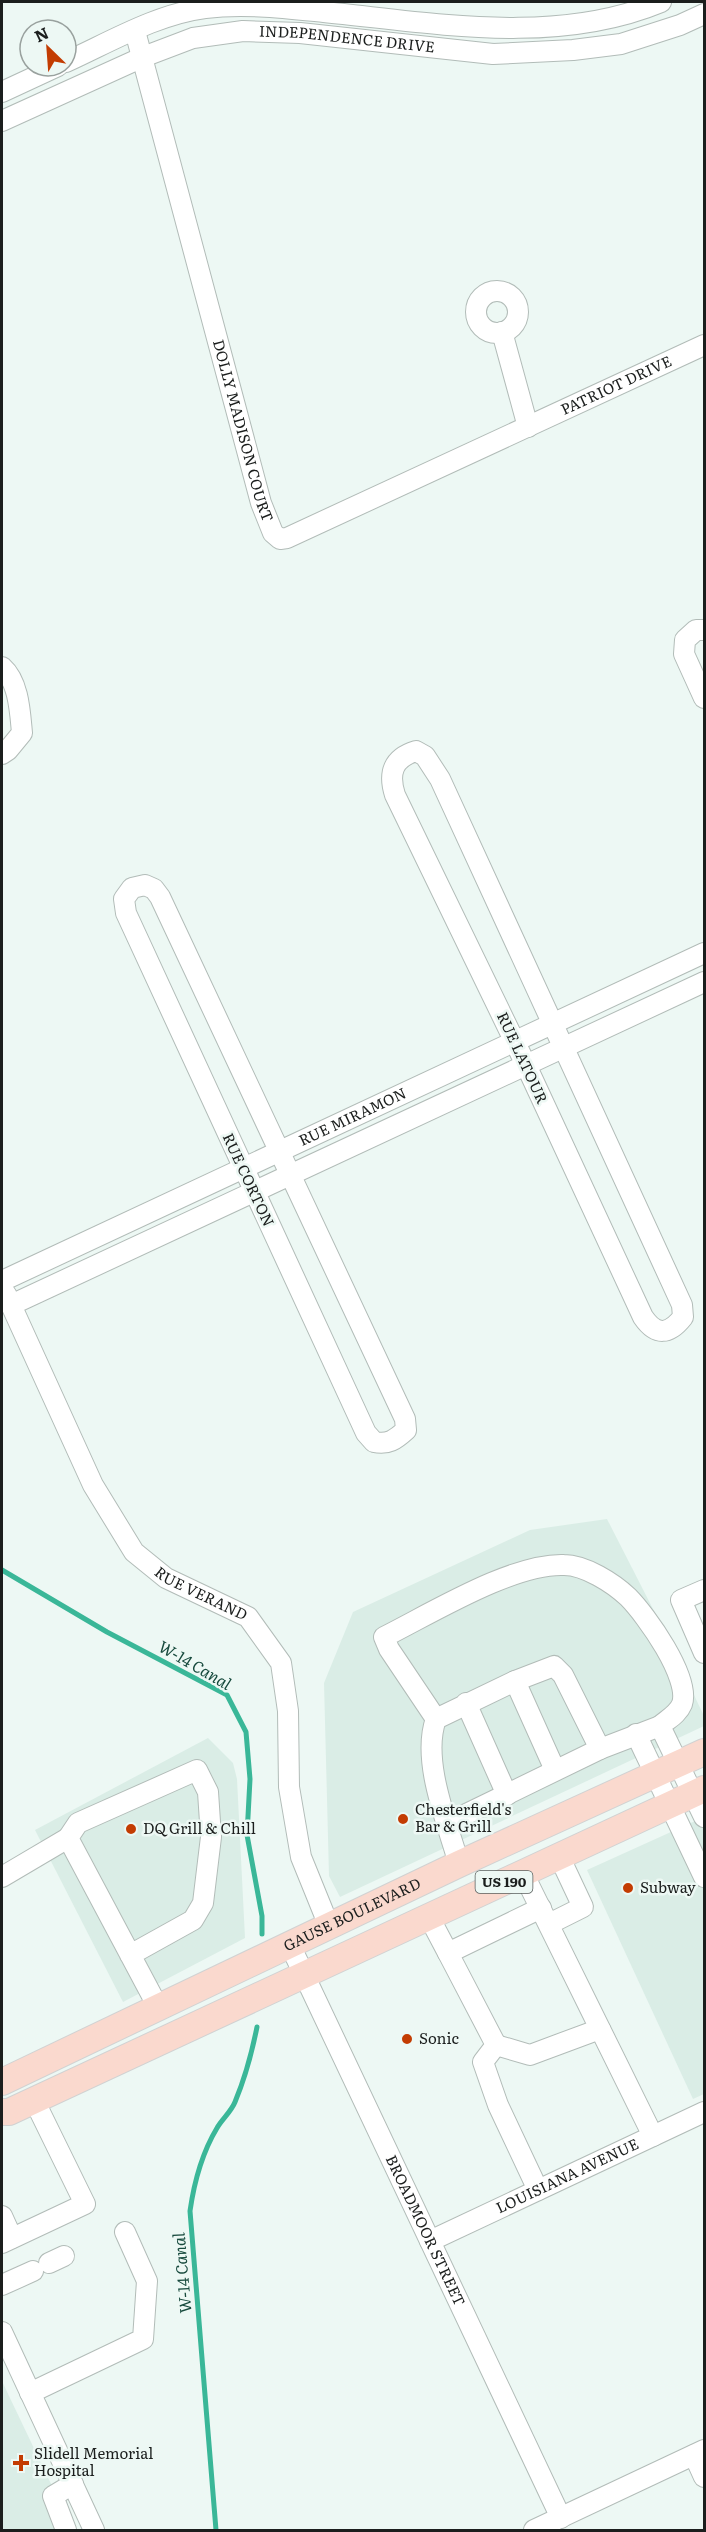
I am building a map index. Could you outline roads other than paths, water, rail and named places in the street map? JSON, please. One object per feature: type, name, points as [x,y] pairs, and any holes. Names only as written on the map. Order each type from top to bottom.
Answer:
[{"type":"main road","name":"GAUSE BOULEVARD","points":[[2,2082],[459,1864],[705,1752]]},
{"type":"main road","name":"US 190","points":[[2,2112],[9,2112],[671,1805],[701,1800]]},
{"type":"street","name":"INDEPENDENCE DRIVE","points":[[78,57],[172,15],[206,8],[264,6],[360,9],[465,26],[534,28],[595,21],[662,2]]},
{"type":"street","points":[[358,38],[360,9]]},
{"type":"street","name":"INDEPENDENCE DRIVE","points":[[2,121],[143,57],[193,38],[243,31],[358,38],[441,50],[493,54],[573,50],[621,44],[680,25],[705,14]]},
{"type":"street","name":"DOLLY MADISON COURT","points":[[135,31],[258,492],[273,533],[280,539],[287,538],[528,427]]},
{"type":"street","points":[[2,92],[32,78]]},
{"type":"street","points":[[502,332],[528,427]]},
{"type":"street","name":"PATRIOT DRIVE","points":[[528,427],[705,345]]},
{"type":"street","points":[[705,630],[696,630],[685,640],[684,654],[705,698]]},
{"type":"street","points":[[2,667],[8,672],[19,702],[22,733],[2,754]]},
{"type":"street","name":"RUE LATOUR","points":[[416,751],[425,756],[440,779],[551,1025],[682,1305],[683,1317],[675,1328],[661,1331],[650,1327],[643,1317],[526,1065],[395,795],[391,782],[393,766],[404,755],[416,751]]},
{"type":"street","name":"RUE CORTON","points":[[145,885],[154,889],[160,897],[281,1151],[405,1419],[406,1430],[396,1439],[384,1444],[374,1442],[366,1432],[253,1192],[126,913],[124,899],[132,888],[145,885]]},
{"type":"street","name":"RUE MIRAMON","points":[[2,1282],[705,953]]},
{"type":"street","name":"RUE MIRAMON","points":[[11,1305],[705,982]]},
{"type":"street","name":"RUE VERAND","points":[[2,1282],[93,1485],[134,1552],[166,1578],[248,1617],[281,1663],[288,1711],[289,1787],[301,1857],[329,1926]]},
{"type":"street","points":[[436,1719],[389,1649],[384,1637],[486,1586],[528,1568],[566,1564],[601,1576],[628,1598],[663,1644],[682,1683],[683,1702],[675,1714],[660,1726],[600,1749],[448,1823]]},
{"type":"street","points":[[705,1590],[681,1600],[705,1653]]},
{"type":"street","points":[[459,1864],[430,1758],[431,1733],[436,1719],[466,1703],[554,1666],[563,1675],[600,1749]]},
{"type":"street","points":[[515,1681],[555,1770]]},
{"type":"street","points":[[466,1703],[507,1795]]},
{"type":"street","points":[[660,1726],[668,1769],[671,1805],[705,1877]]},
{"type":"street","points":[[636,1734],[701,1800]]},
{"type":"street","points":[[2,1877],[68,1838],[78,1823],[196,1770],[208,1792],[211,1837],[203,1903],[193,1920],[130,1955]]},
{"type":"street","points":[[68,1838],[158,2007]]},
{"type":"street","points":[[448,1953],[545,1916],[584,1907],[559,1856]]},
{"type":"street","points":[[523,1873],[654,2136]]},
{"type":"street","points":[[429,1917],[496,2046],[530,2055],[600,2028]]},
{"type":"street","name":"BROADMOOR STREET","points":[[290,1945],[561,2518]]},
{"type":"street","points":[[496,2046],[483,2061],[498,2105],[538,2190]]},
{"type":"street","points":[[2,2216],[7,2240],[85,2204],[34,2100]]},
{"type":"street","name":"LOUISIANA AVENUE","points":[[430,2241],[705,2112]]},
{"type":"street","points":[[30,2393],[143,2339],[147,2281],[125,2232]]},
{"type":"street","points":[[2,2286],[49,2263]]},
{"type":"street","points":[[2,2332],[94,2530]]},
{"type":"street","points":[[534,2530],[699,2453],[705,2477]]},
{"type":"street","points":[[66,2530],[53,2496],[73,2484]]},
{"type":"waterway","name":"W-14 Canal","points":[[2,1570],[107,1632],[227,1695],[246,1732],[250,1779],[247,1835],[262,1916],[262,1934]]},
{"type":"waterway","name":"W-14 Canal","points":[[216,2530],[190,2211],[203,2158],[217,2128],[235,2102],[248,2065],[257,2027]]},
{"type":"place","name":"Chesterfield's Bar & Grill","points":[[403,1819]]},
{"type":"place","name":"DQ Grill & Chill","points":[[131,1829]]},
{"type":"place","name":"Subway","points":[[628,1888]]},
{"type":"place","name":"Sonic","points":[[407,2039]]},
{"type":"place","name":"Slidell Memorial Hospital","points":[[21,2463]]}]
